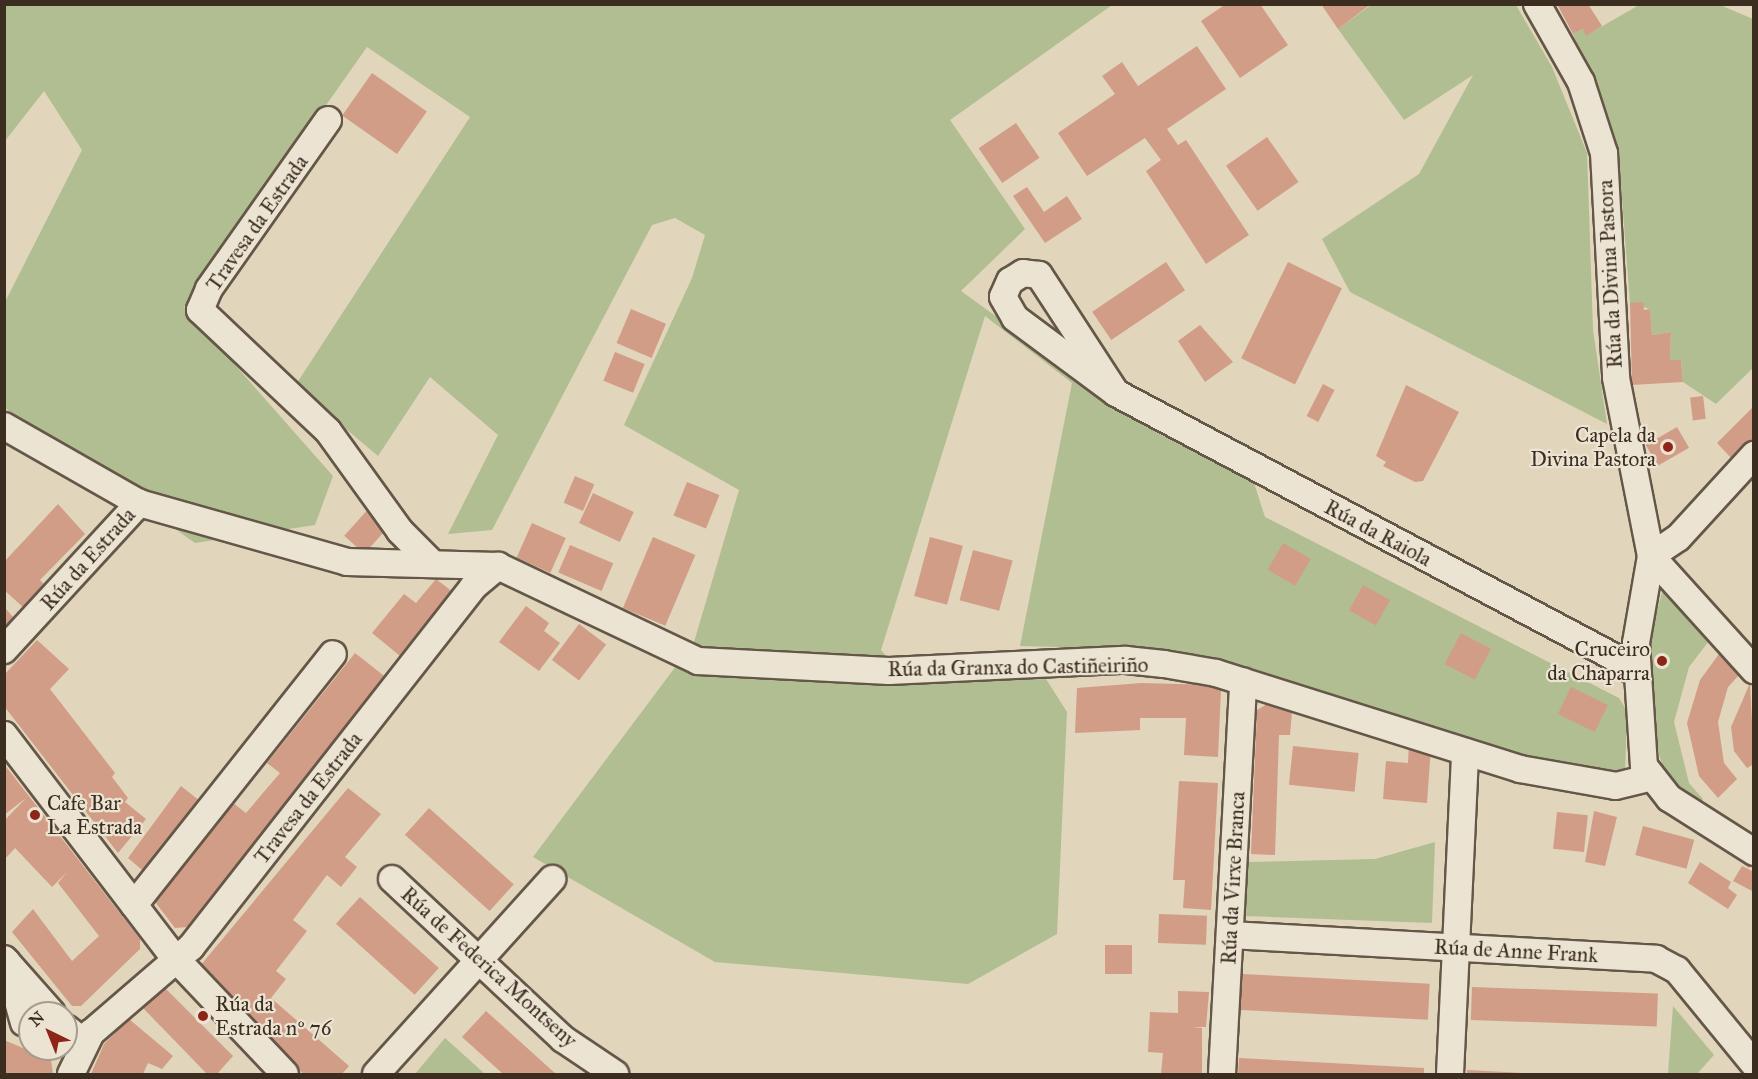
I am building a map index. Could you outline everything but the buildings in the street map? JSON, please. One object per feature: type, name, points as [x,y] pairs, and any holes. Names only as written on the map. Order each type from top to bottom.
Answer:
[{"type":"street","name":"Rúa da Divina Pastora","points":[[1537,4],[1581,82],[1604,153],[1616,378],[1651,556],[1640,604],[1638,675],[1640,750],[1649,778],[1669,798],[1754,852]]},
{"type":"street","name":"Travesa da Estrada","points":[[328,120],[209,289],[200,310],[328,431],[400,531],[432,562]]},
{"type":"street","name":"Rúa da Raiola","points":[[1116,393],[1040,275],[1023,273],[1010,281],[1003,297],[1014,318],[1116,393],[1612,656],[1638,675]]},
{"type":"street","name":"Rúa da Estrada","points":[[4,426],[139,503],[4,650]]},
{"type":"street","points":[[1754,455],[1678,538],[1651,556],[1754,669]]},
{"type":"street","points":[[139,503],[347,562],[432,562],[498,566]]},
{"type":"street","name":"Travesa da Estrada","points":[[78,1045],[174,957],[191,947],[473,587],[498,566]]},
{"type":"street","name":"Rúa da Granxa do Castiñeiriño","points":[[498,566],[698,661],[889,671],[1126,660],[1243,682],[1520,769],[1616,786],[1649,778]]},
{"type":"street","points":[[134,905],[333,654]]},
{"type":"street","name":"Rúa da Virxe Branca","points":[[1222,1074],[1243,682]]},
{"type":"street","points":[[4,735],[174,957],[285,1074]]},
{"type":"street","points":[[1450,1074],[1465,752]]},
{"type":"street","name":"Rúa de Federica Montseny","points":[[392,879],[563,1039],[615,1074]]},
{"type":"street","points":[[376,1074],[552,879]]},
{"type":"street","name":"Rúa de Anne Frank","points":[[1230,935],[1664,961],[1677,969],[1754,1065]]},
{"type":"street","points":[[7,974],[38,1001]]},
{"type":"street","points":[[7,974],[18,1017]]},
{"type":"street","points":[[1743,1074],[1754,1065]]},
{"type":"green space","points":[[5,5],[1112,5],[950,120],[1025,229],[961,291],[1156,432],[1254,483],[1265,517],[1619,698],[1627,711],[1625,774],[1619,778],[1521,761],[1174,650],[1020,646],[1072,383],[985,316],[881,650],[909,684],[1046,679],[1067,712],[1057,934],[968,984],[715,962],[533,857],[694,642],[739,490],[624,425],[692,278],[705,235],[675,218],[652,225],[492,530],[448,534],[498,435],[430,377],[378,456],[295,386],[470,117],[367,47],[184,307],[333,476],[315,525],[195,543],[5,408],[5,302],[82,150],[44,91],[5,141]]},
{"type":"green space","points":[[1371,5],[1516,5],[1552,67],[1587,153],[1593,330],[1607,424],[1350,292],[1322,239],[1419,174],[1473,75],[1404,120],[1338,29]]},
{"type":"green space","points":[[1639,5],[1720,5],[1753,19],[1753,368],[1716,404],[1683,382],[1681,360],[1670,360],[1671,332],[1652,335],[1650,309],[1630,303],[1618,147],[1573,34],[1583,29],[1587,35]]},
{"type":"green space","points":[[1663,588],[1709,641],[1689,667],[1674,722],[1689,783],[1703,799],[1699,804],[1665,774],[1656,744],[1649,643]]},
{"type":"green space","points":[[1435,842],[1432,923],[1245,916],[1249,862],[1375,859]]},
{"type":"green space","points":[[1673,1006],[1714,1055],[1697,1074],[1668,1074]]},
{"type":"green space","points":[[445,1038],[485,1074],[415,1074]]},
{"type":"place","name":"Capela da Divina Pastora","points":[[1668,447]]},
{"type":"place","name":"Cruceiro da Chaparra","points":[[1662,661]]},
{"type":"place","name":"Cafe Bar La Estrada","points":[[35,815]]},
{"type":"place","name":"Rúa da Estrada nº 76","points":[[203,1016]]}]
